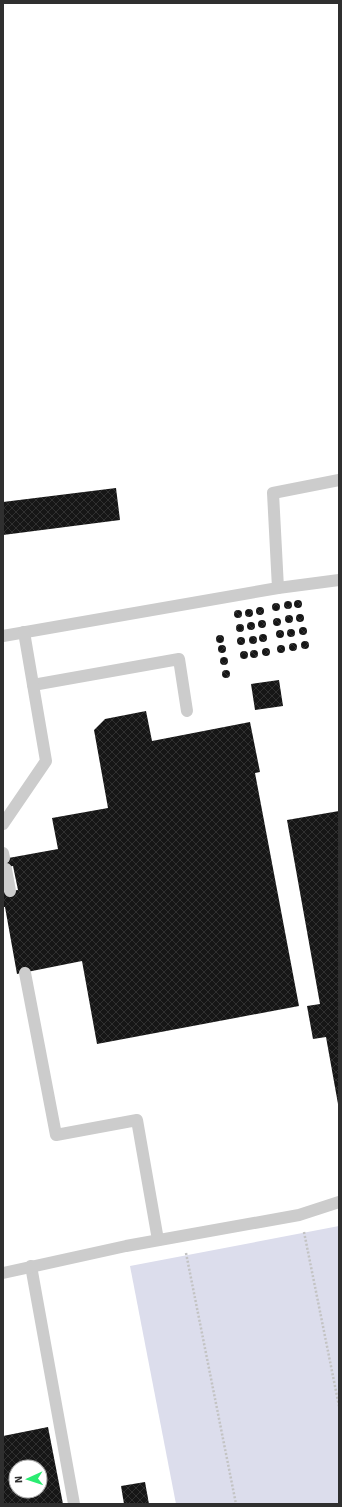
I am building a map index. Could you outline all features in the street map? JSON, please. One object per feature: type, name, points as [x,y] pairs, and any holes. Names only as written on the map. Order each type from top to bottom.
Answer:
[{"type":"lane","points":[[278,588],[273,493],[339,480]]},
{"type":"lane","points":[[3,636],[278,588],[339,580]]},
{"type":"lane","points":[[3,824],[46,761],[24,632]]},
{"type":"lane","points":[[33,685],[179,659],[187,711]]},
{"type":"lane","points":[[4,860],[10,891]]},
{"type":"lane","points":[[25,973],[56,1135],[137,1120],[158,1240]]},
{"type":"lane","points":[[3,1273],[158,1240],[299,1215],[339,1202]]},
{"type":"lane","points":[[31,1266],[74,1504]]},
{"type":"path","points":[[303,1230],[339,1406]]},
{"type":"path","points":[[186,1252],[236,1504]]},
{"type":"shaded area","points":[[339,1226],[339,1504],[176,1504],[130,1266]]},
{"type":"building","points":[[116,488],[120,520],[3,535],[3,502]]},
{"type":"building","points":[[296,600],[300,600],[302,604],[300,608],[296,608],[294,606],[294,602]]},
{"type":"building","points":[[286,601],[290,601],[292,605],[290,609],[286,609],[284,607],[284,603]]},
{"type":"building","points":[[274,603],[278,603],[280,607],[278,611],[274,611],[272,609],[272,605]]},
{"type":"building","points":[[258,607],[262,607],[264,611],[262,615],[258,615],[256,613],[256,609]]},
{"type":"building","points":[[247,609],[251,609],[253,613],[251,617],[247,617],[245,615],[245,611]]},
{"type":"building","points":[[236,610],[240,610],[242,614],[240,618],[236,618],[234,616],[234,612]]},
{"type":"building","points":[[298,614],[302,614],[304,618],[302,622],[298,622],[296,620],[296,616]]},
{"type":"building","points":[[287,615],[291,615],[293,619],[291,623],[287,623],[285,621],[285,617]]},
{"type":"building","points":[[275,618],[279,618],[281,622],[279,626],[275,626],[273,624],[273,620]]},
{"type":"building","points":[[260,620],[264,620],[266,624],[264,628],[260,628],[258,626],[258,622]]},
{"type":"building","points":[[249,622],[253,622],[255,626],[253,630],[249,630],[247,628],[247,624]]},
{"type":"building","points":[[238,624],[242,624],[244,628],[242,632],[238,632],[236,630],[236,626]]},
{"type":"building","points":[[301,627],[305,627],[307,631],[305,635],[301,635],[299,633],[299,629]]},
{"type":"building","points":[[289,629],[293,629],[295,633],[293,637],[289,637],[287,635],[287,631]]},
{"type":"building","points":[[278,630],[282,630],[284,634],[282,638],[278,638],[276,636],[276,632]]},
{"type":"building","points":[[261,634],[265,634],[267,638],[265,642],[261,642],[259,640],[259,636]]},
{"type":"building","points":[[218,635],[222,635],[224,639],[222,643],[218,643],[216,641],[216,637]]},
{"type":"building","points":[[251,636],[255,636],[257,640],[255,644],[251,644],[249,642],[249,638]]},
{"type":"building","points":[[239,637],[243,637],[245,641],[243,645],[239,645],[237,643],[237,639]]},
{"type":"building","points":[[303,641],[307,641],[309,645],[307,649],[303,649],[301,647],[301,643]]},
{"type":"building","points":[[291,643],[295,643],[297,647],[295,651],[291,651],[289,649],[289,645]]},
{"type":"building","points":[[220,645],[224,645],[226,649],[224,653],[220,653],[218,651],[218,647]]},
{"type":"building","points":[[279,645],[283,645],[285,649],[283,653],[279,653],[277,651],[277,647]]},
{"type":"building","points":[[264,648],[268,648],[270,652],[268,656],[264,656],[262,654],[262,650]]},
{"type":"building","points":[[252,650],[256,650],[258,654],[256,658],[252,658],[250,656],[250,652]]},
{"type":"building","points":[[242,651],[246,651],[248,655],[246,659],[242,659],[240,657],[240,653]]},
{"type":"building","points":[[222,657],[226,657],[228,661],[226,665],[222,665],[220,663],[220,659]]},
{"type":"building","points":[[224,670],[228,670],[230,674],[228,678],[224,678],[222,676],[222,672]]},
{"type":"building","points":[[279,680],[283,706],[255,710],[251,684]]},
{"type":"building","points":[[146,711],[152,741],[250,722],[260,772],[255,773],[299,1006],[97,1044],[82,961],[17,974],[5,907],[3,907],[3,892],[18,890],[13,866],[3,868],[3,859],[58,849],[52,818],[108,808],[94,730],[105,719]]},
{"type":"building","points":[[339,811],[338,1104],[326,1037],[313,1039],[307,1006],[320,1004],[287,820]]},
{"type":"building","points":[[48,1427],[63,1504],[3,1504],[3,1436]]},
{"type":"building","points":[[145,1482],[149,1504],[124,1504],[121,1486]]}]
